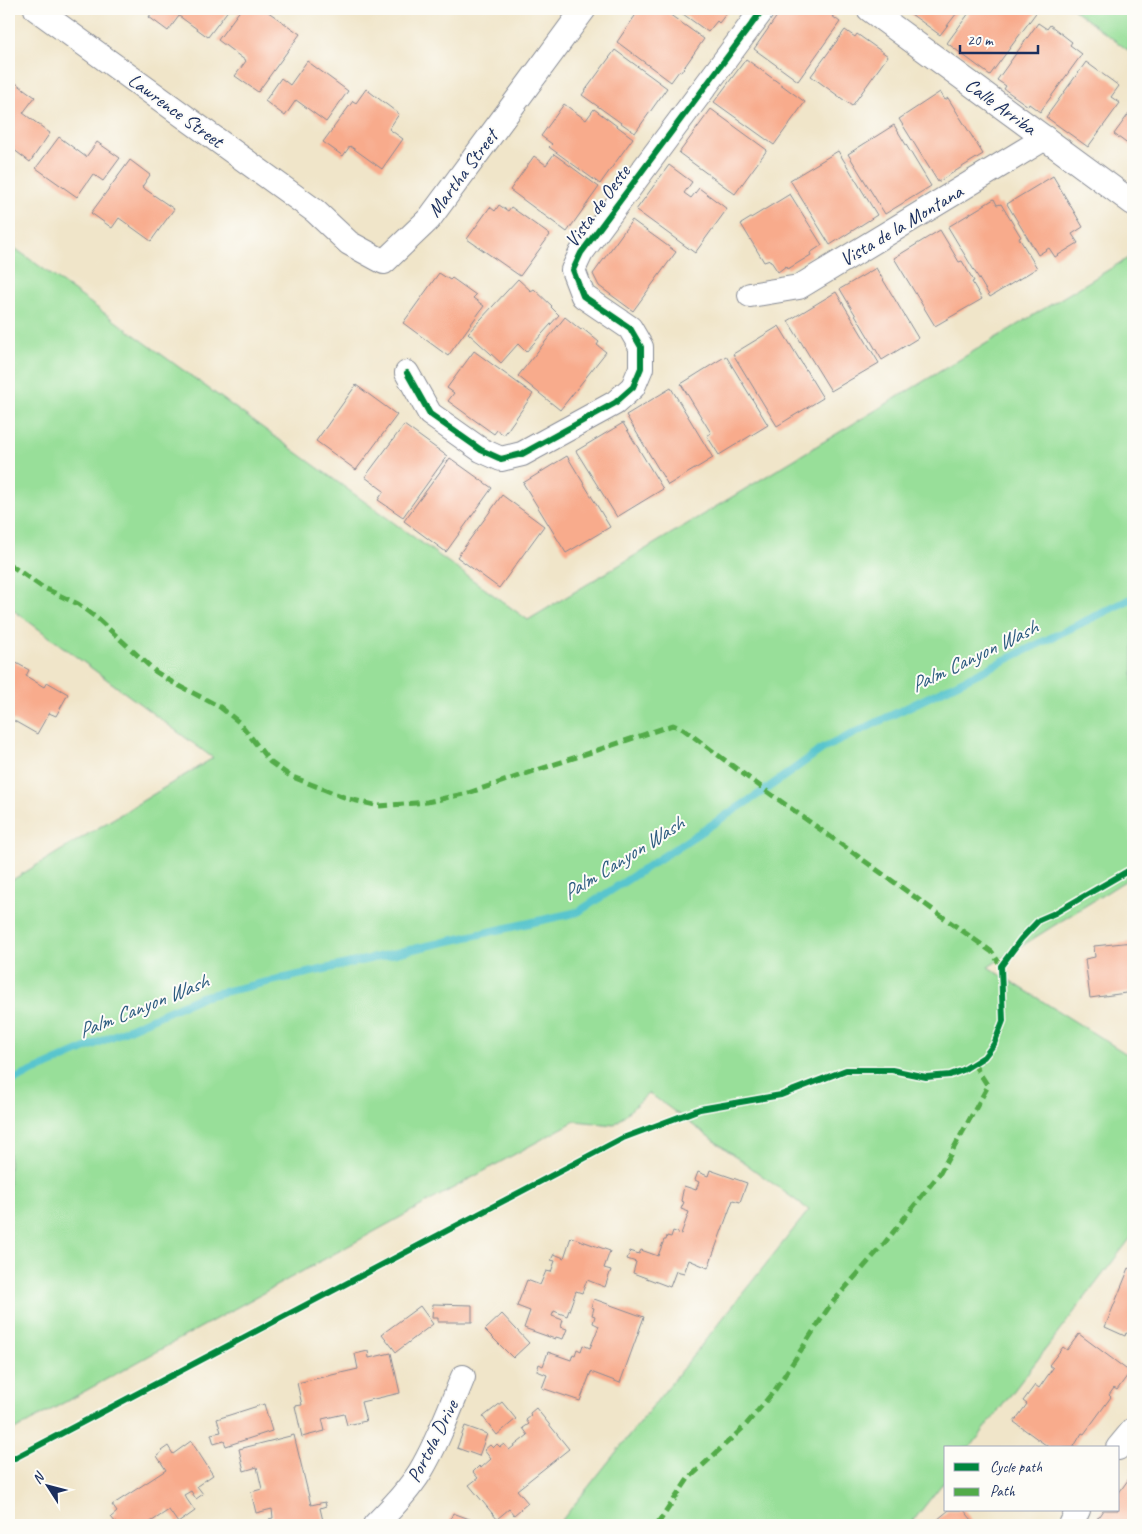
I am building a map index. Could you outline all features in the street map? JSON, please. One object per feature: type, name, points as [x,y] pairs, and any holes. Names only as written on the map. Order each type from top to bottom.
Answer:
[{"type":"street","name":"Lawrence Street","points":[[36,9],[315,211]]},
{"type":"street","name":"Martha Street","points":[[315,211],[349,243],[384,262],[429,219],[584,9]]},
{"type":"street","name":"Vista de Oeste","points":[[406,373],[430,414],[481,450],[502,458],[522,454],[615,403],[633,387],[641,368],[641,347],[630,328],[583,296],[573,270],[581,253],[763,9]]},
{"type":"street","name":"Calle Arriba","points":[[869,9],[1133,203]]},
{"type":"street","name":"Vista de la Montana","points":[[750,295],[799,287],[1045,138]]},
{"type":"street","name":"Portola Drive","points":[[375,1525],[420,1473],[463,1376]]},
{"type":"street","points":[[1120,1446],[1133,1430]]},
{"type":"street","points":[[1071,1525],[1077,1512]]},
{"type":"green space","points":[[1073,9],[1133,9],[1133,54]]},
{"type":"green space","points":[[9,244],[528,620],[1133,255],[1133,876],[988,967],[1133,1058],[1133,1235],[972,1446],[944,1446],[944,1482],[910,1525],[558,1525],[809,1210],[649,1093],[614,1125],[575,1121],[9,1433],[9,882],[213,758],[9,607]]},
{"type":"building","points":[[154,9],[229,9],[208,37],[179,16],[168,31],[149,17]]},
{"type":"building","points":[[241,9],[264,9],[300,34],[258,92],[235,76],[246,61],[218,40]]},
{"type":"building","points":[[662,9],[704,39],[681,72],[679,71],[671,82],[617,42],[639,10]]},
{"type":"building","points":[[676,9],[730,9],[719,23],[717,21],[708,32]]},
{"type":"building","points":[[782,9],[827,9],[840,22],[798,81],[754,49]]},
{"type":"building","points":[[904,9],[960,9],[940,35]]},
{"type":"building","points":[[972,9],[1038,10],[990,75],[947,43]]},
{"type":"building","points":[[1038,23],[1047,29],[1050,25],[1072,42],[1070,45],[1082,54],[1040,112],[1004,89],[1006,86],[997,80]]},
{"type":"building","points":[[845,30],[855,37],[857,34],[888,56],[852,106],[811,76]]},
{"type":"building","points":[[615,50],[667,88],[635,133],[582,95]]},
{"type":"building","points":[[746,59],[805,102],[774,145],[714,102]]},
{"type":"building","points":[[307,61],[348,91],[326,122],[296,100],[285,116],[265,101],[281,78],[290,85]]},
{"type":"building","points":[[1086,62],[1119,86],[1111,97],[1120,103],[1088,147],[1046,117]]},
{"type":"building","points":[[13,81],[35,97],[23,113],[50,133],[30,162],[9,146],[9,86]]},
{"type":"building","points":[[366,89],[399,114],[389,129],[403,139],[382,169],[350,146],[343,156],[323,142],[353,101],[356,103]]},
{"type":"building","points":[[940,92],[945,100],[948,98],[983,154],[938,182],[899,119]]},
{"type":"building","points":[[564,104],[586,120],[594,109],[633,138],[600,184],[549,147],[552,144],[541,136]]},
{"type":"building","points":[[1133,108],[1133,148],[1114,134]]},
{"type":"building","points":[[711,109],[767,150],[735,194],[679,153]]},
{"type":"building","points":[[894,125],[931,186],[885,214],[848,154]]},
{"type":"building","points":[[59,137],[86,157],[97,142],[120,158],[103,181],[93,174],[77,197],[36,168]]},
{"type":"building","points":[[838,151],[877,215],[830,245],[790,180]]},
{"type":"building","points":[[554,154],[599,187],[567,232],[510,190],[534,156],[546,165]]},
{"type":"building","points":[[130,160],[150,175],[142,187],[174,209],[151,241],[119,218],[112,228],[91,213]]},
{"type":"building","points":[[669,165],[692,182],[684,193],[691,198],[699,188],[727,209],[695,253],[636,210]]},
{"type":"building","points":[[1053,176],[1083,227],[1072,234],[1078,243],[1055,257],[1049,248],[1038,255],[1007,204]]},
{"type":"building","points":[[790,194],[822,245],[810,253],[811,255],[788,269],[786,266],[778,272],[770,260],[764,262],[741,224]]},
{"type":"building","points":[[994,199],[997,205],[1001,204],[1037,268],[990,297],[948,227]]},
{"type":"building","points":[[499,205],[508,211],[511,207],[550,235],[520,276],[467,239],[490,207],[495,211]]},
{"type":"building","points":[[632,220],[676,252],[633,311],[599,286],[593,274]]},
{"type":"building","points":[[940,230],[959,262],[962,261],[982,299],[935,326],[894,258]]},
{"type":"building","points":[[876,268],[918,338],[882,360],[840,289]]},
{"type":"building","points":[[439,273],[450,280],[452,278],[476,295],[473,298],[484,306],[448,356],[403,323]]},
{"type":"building","points":[[518,279],[531,291],[534,289],[559,315],[526,352],[518,344],[501,363],[468,333]]},
{"type":"building","points":[[836,292],[879,363],[831,391],[788,321]]},
{"type":"building","points":[[565,317],[599,342],[597,345],[606,352],[560,410],[518,376]]},
{"type":"building","points":[[779,326],[823,398],[777,426],[733,354]]},
{"type":"building","points":[[474,351],[533,394],[504,435],[497,430],[494,434],[448,401],[454,393],[447,388]]},
{"type":"building","points":[[726,356],[768,425],[719,455],[707,436],[711,433],[681,384]]},
{"type":"building","points":[[356,385],[397,415],[356,470],[316,441]]},
{"type":"building","points":[[671,388],[713,458],[668,485],[626,415]]},
{"type":"building","points":[[623,423],[663,489],[617,517],[576,451]]},
{"type":"building","points":[[404,425],[447,456],[403,517],[378,500],[384,491],[365,477]]},
{"type":"building","points":[[567,456],[610,527],[566,553],[523,483]]},
{"type":"building","points":[[450,458],[492,488],[446,552],[404,521]]},
{"type":"building","points":[[502,495],[544,526],[499,588],[457,557]]},
{"type":"building","points":[[9,659],[29,670],[26,676],[44,687],[47,682],[68,694],[56,716],[49,713],[37,734],[9,718]]},
{"type":"building","points":[[1133,942],[1133,992],[1090,998],[1085,959],[1095,957],[1094,946]]},
{"type":"building","points":[[710,1170],[747,1183],[740,1202],[733,1200],[708,1268],[689,1260],[684,1273],[676,1271],[670,1287],[633,1273],[636,1262],[627,1259],[630,1251],[639,1254],[641,1250],[658,1256],[667,1236],[671,1237],[673,1231],[681,1234],[689,1212],[681,1209],[684,1202],[681,1201],[684,1186],[696,1190],[699,1182],[695,1180],[698,1172],[708,1176]]},
{"type":"building","points":[[571,1237],[610,1251],[604,1268],[611,1270],[605,1287],[587,1280],[582,1293],[576,1291],[567,1316],[554,1311],[552,1316],[563,1320],[561,1327],[567,1329],[563,1339],[556,1337],[555,1339],[524,1328],[530,1311],[517,1306],[527,1280],[540,1285],[546,1271],[551,1272],[555,1261],[551,1260],[554,1254],[564,1258]]},
{"type":"building","points":[[1129,1268],[1133,1270],[1133,1335],[1126,1333],[1125,1336],[1105,1327]]},
{"type":"building","points":[[594,1299],[644,1317],[620,1383],[591,1372],[580,1401],[542,1388],[547,1375],[537,1371],[539,1364],[543,1366],[548,1352],[571,1360],[577,1349],[581,1351],[583,1345],[590,1348],[599,1326],[593,1323],[595,1316],[592,1315],[594,1308],[591,1307]]},
{"type":"building","points":[[433,1304],[472,1305],[472,1322],[438,1322],[438,1318],[432,1318]]},
{"type":"building","points":[[420,1306],[433,1324],[396,1352],[382,1334]]},
{"type":"building","points":[[502,1314],[529,1343],[513,1358],[485,1330]]},
{"type":"building","points":[[1079,1334],[1130,1372],[1117,1390],[1114,1388],[1109,1395],[1111,1397],[1084,1434],[1082,1433],[1074,1446],[1047,1446],[1014,1422],[1027,1404],[1023,1401],[1035,1385],[1039,1388],[1053,1368],[1049,1365],[1063,1347],[1067,1350]]},
{"type":"building","points":[[368,1351],[369,1358],[391,1353],[400,1393],[361,1402],[366,1421],[347,1425],[344,1414],[322,1419],[325,1431],[302,1437],[295,1406],[302,1405],[297,1383],[358,1369],[355,1354]]},
{"type":"building","points":[[502,1402],[516,1419],[497,1435],[483,1417]]},
{"type":"building","points":[[264,1404],[272,1431],[226,1446],[224,1441],[214,1444],[211,1434],[221,1432],[217,1419]]},
{"type":"building","points":[[536,1408],[569,1449],[517,1490],[528,1503],[514,1515],[509,1509],[497,1519],[469,1485],[478,1478],[473,1472],[491,1459],[484,1450],[490,1445],[493,1448],[497,1444],[500,1447],[504,1444],[509,1450],[528,1435],[523,1428],[529,1424],[526,1420]]},
{"type":"building","points":[[465,1426],[487,1434],[479,1456],[457,1448]]},
{"type":"building","points":[[294,1435],[311,1505],[325,1502],[326,1506],[320,1508],[324,1525],[271,1525],[269,1519],[273,1518],[272,1509],[256,1513],[251,1492],[262,1489],[257,1467],[244,1471],[239,1449]]},
{"type":"building","points":[[191,1441],[213,1475],[197,1486],[203,1494],[196,1499],[191,1491],[184,1495],[195,1511],[178,1523],[169,1510],[146,1525],[113,1525],[116,1523],[111,1517],[117,1512],[112,1505],[166,1470],[157,1456],[161,1451],[168,1446],[173,1454]]},
{"type":"building","points":[[1133,1473],[1133,1525],[1093,1525],[1102,1512],[1120,1512],[1120,1491]]},
{"type":"building","points":[[947,1512],[966,1512],[975,1524],[973,1525],[931,1525]]},
{"type":"building","points":[[453,1513],[486,1525],[448,1525]]},
{"type":"waterway","name":"Palm Canyon Wash","points":[[9,1082],[201,997],[578,912],[765,790],[822,749],[1133,598]]},
{"type":"marked path","points":[[9,564],[42,587],[78,604],[98,619],[156,672],[220,707],[240,723],[270,762],[290,776],[349,799],[379,806],[427,802],[468,793],[673,725],[683,729],[992,952],[1001,966]]},
{"type":"marked path","points":[[657,1525],[688,1479],[745,1426],[775,1390],[831,1304],[883,1245],[940,1173],[988,1086],[973,1063]]},
{"type":"cycle path","points":[[407,373],[430,414],[481,450],[501,459],[522,454],[615,403],[633,387],[641,368],[641,347],[630,328],[583,296],[573,270],[581,253],[763,9]]},
{"type":"cycle path","points":[[9,1461],[623,1138],[700,1109],[781,1095],[846,1070],[892,1070],[926,1077],[950,1075],[963,1070],[984,1057],[994,1044],[1003,1021],[1001,966],[1021,939],[1039,920],[1055,913],[1133,868]]}]
